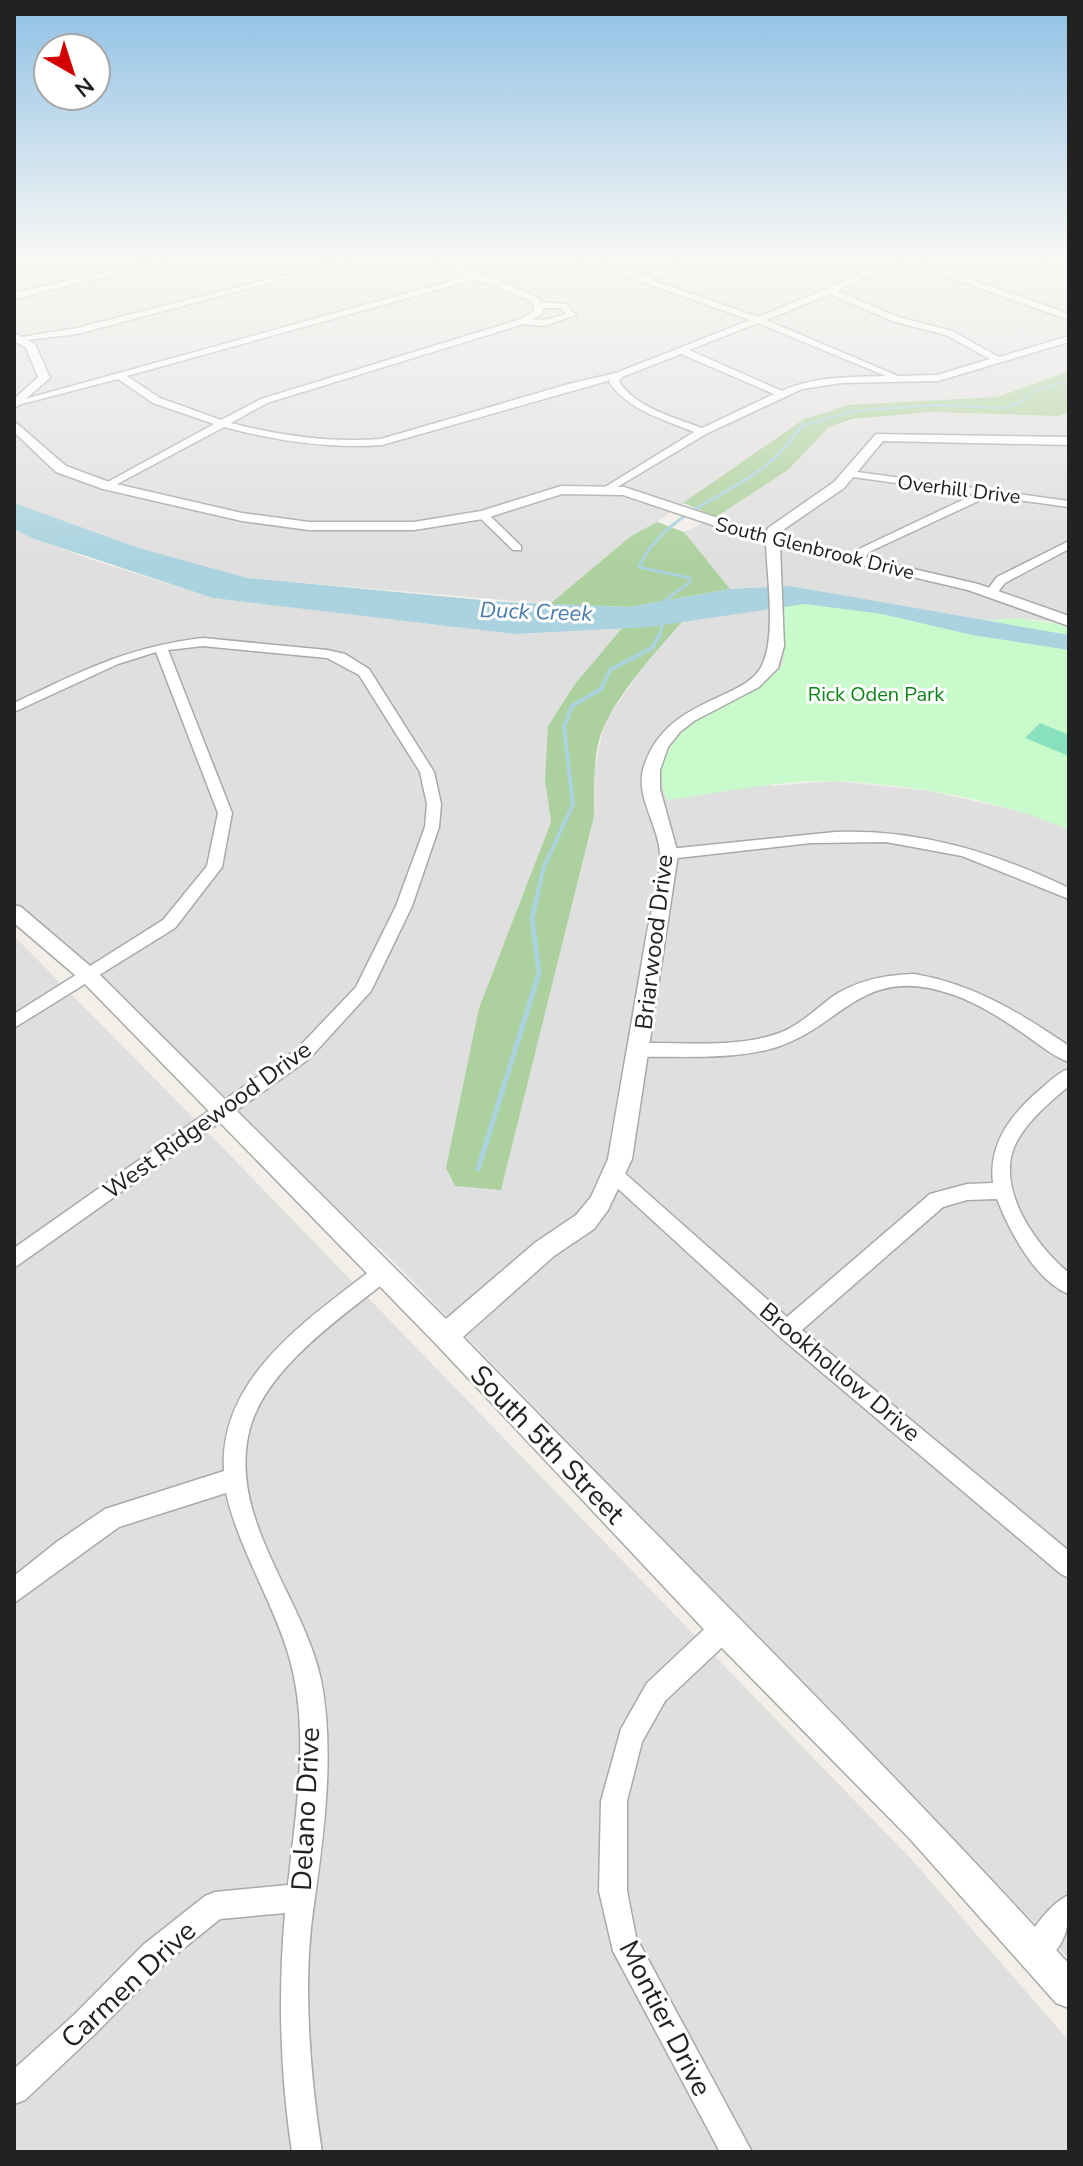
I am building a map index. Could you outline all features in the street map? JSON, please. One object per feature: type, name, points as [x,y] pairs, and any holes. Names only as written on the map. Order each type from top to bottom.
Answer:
[{"type":"street","points":[[15,405],[44,378],[38,359]]},
{"type":"street","points":[[15,405],[181,359]]},
{"type":"street","points":[[108,486],[264,401],[400,359]]},
{"type":"street","points":[[120,376],[160,402],[222,422],[305,442],[355,445],[382,442],[619,375],[658,359]]},
{"type":"street","points":[[701,359],[779,393]]},
{"type":"street","points":[[851,359],[903,381]]},
{"type":"street","points":[[609,489],[702,432],[779,393],[824,381],[903,381],[958,374],[1006,359]]},
{"type":"street","points":[[619,375],[614,382],[623,395],[702,432]]},
{"type":"street","points":[[40,383],[72,389]]},
{"type":"street","name":"South Glenbrook Drive","points":[[14,425],[61,469],[108,486],[215,512],[309,526],[414,526],[483,515],[561,490],[609,489],[638,495],[772,541],[991,593],[1069,621]]},
{"type":"street","points":[[772,541],[777,526],[816,502],[850,474],[880,437],[1069,441]]},
{"type":"street","name":"Overhill Drive","points":[[850,474],[1069,504]]},
{"type":"street","points":[[858,561],[865,550],[988,493]]},
{"type":"street","points":[[483,515],[517,548]]},
{"type":"street","name":"Briarwood Drive","points":[[445,1336],[545,1249],[585,1222],[600,1203],[620,1159],[640,1050],[669,854],[651,789],[651,770],[660,747],[688,717],[753,684],[770,668],[776,646],[776,552],[772,541]]},
{"type":"street","points":[[991,593],[1001,580],[1069,544]]},
{"type":"street","name":"West Ridgewood Drive","points":[[14,708],[113,661],[160,647],[203,642],[340,657],[364,672],[405,735],[427,772],[434,804],[432,827],[409,891],[363,991],[340,1019],[303,1054],[14,1259]]},
{"type":"street","points":[[14,1022],[169,924],[201,888],[220,849],[225,813],[160,647]]},
{"type":"street","points":[[669,854],[874,838],[966,852],[1025,873],[1069,894]]},
{"type":"street","name":"South 5th Street","points":[[14,912],[89,976],[445,1336],[724,1628],[922,1827],[1069,1990]]},
{"type":"street","points":[[640,1050],[734,1047],[789,1037],[859,989],[885,979],[920,978],[963,991],[1010,1016],[1069,1055]]},
{"type":"street","points":[[1069,1076],[1031,1108],[1005,1145],[1001,1173],[1004,1191],[1019,1229],[1056,1276],[1069,1285]]},
{"type":"street","name":"Brookhollow Drive","points":[[613,1175],[787,1330],[1069,1566]]},
{"type":"street","points":[[787,1330],[937,1200],[967,1192],[1004,1191]]},
{"type":"street","name":"Delano Drive","points":[[307,2152],[297,2095],[294,1976],[312,1778],[309,1681],[293,1624],[246,1522],[234,1456],[245,1414],[260,1382],[303,1339],[382,1273]]},
{"type":"street","points":[[14,1591],[66,1549],[113,1517],[237,1478]]},
{"type":"street","name":"Montier Drive","points":[[724,1628],[656,1692],[630,1738],[614,1801],[613,1891],[623,1941],[737,2152]]},
{"type":"street","name":"Carmen Drive","points":[[14,2089],[85,2024],[153,1955],[215,1906],[301,1898]]},
{"type":"street","points":[[1036,1950],[1069,1909]]},
{"type":"shaded area","points":[[14,359],[1069,359],[1069,371],[997,397],[804,419],[657,522],[631,536],[550,604],[248,578],[139,548],[14,503]]},
{"type":"shaded area","points":[[929,412],[1058,416],[1069,412],[1069,619],[1054,622],[1018,618],[984,621],[790,586],[730,589],[684,532],[716,517],[788,470],[829,427],[874,415]]},
{"type":"shaded area","points":[[14,529],[86,558],[214,598],[515,634],[622,628],[575,684],[545,780],[551,822],[479,1008],[456,1186],[501,1189],[593,816],[594,772],[604,724],[640,671],[682,622],[785,606],[783,664],[768,681],[736,699],[771,786],[835,781],[930,791],[1031,814],[1069,830],[1069,1959],[398,1266],[14,906]]},
{"type":"shaded area","points":[[14,936],[912,1860],[1069,2041],[1069,2152],[14,2152]]},
{"type":"green space","points":[[1069,371],[1069,412],[1058,416],[929,412],[853,419],[829,427],[788,470],[716,517],[683,503],[804,419],[849,405],[997,397]]},
{"type":"green space","points":[[657,522],[684,532],[730,589],[629,607],[550,604],[631,536]]},
{"type":"green space","name":"Rick Oden Park","points":[[785,586],[984,621],[1018,618],[1069,626],[1069,830],[1014,810],[956,795],[866,783],[795,782],[667,800],[661,774],[667,752],[680,734],[699,719],[766,679],[783,664]]},
{"type":"green space","points":[[682,622],[631,682],[601,733],[595,768],[594,816],[501,1190],[455,1186],[446,1168],[479,1008],[551,822],[545,780],[548,726],[575,684],[622,628]]},
{"type":"green space","points":[[1040,723],[1069,735],[1069,756],[1025,738]]},
{"type":"water","name":"Duck Creek","points":[[14,503],[139,548],[248,578],[503,602],[629,607],[730,589],[790,586],[1069,635],[1069,650],[972,635],[882,614],[805,604],[649,627],[515,634],[213,598],[32,538],[14,529]]},
{"type":"waterway","points":[[802,426],[853,411],[936,405],[1003,408],[1019,403],[1032,392],[1069,380]]},
{"type":"waterway","points":[[663,602],[690,582],[690,578],[639,567],[649,550],[676,522],[766,465],[803,424]]},
{"type":"waterway","points":[[659,635],[664,621]]},
{"type":"waterway","points":[[536,900],[544,867],[573,804],[564,727],[572,706],[601,689],[610,670],[652,648],[659,635]]},
{"type":"waterway","points":[[478,1169],[539,973],[532,918],[537,898]]}]
